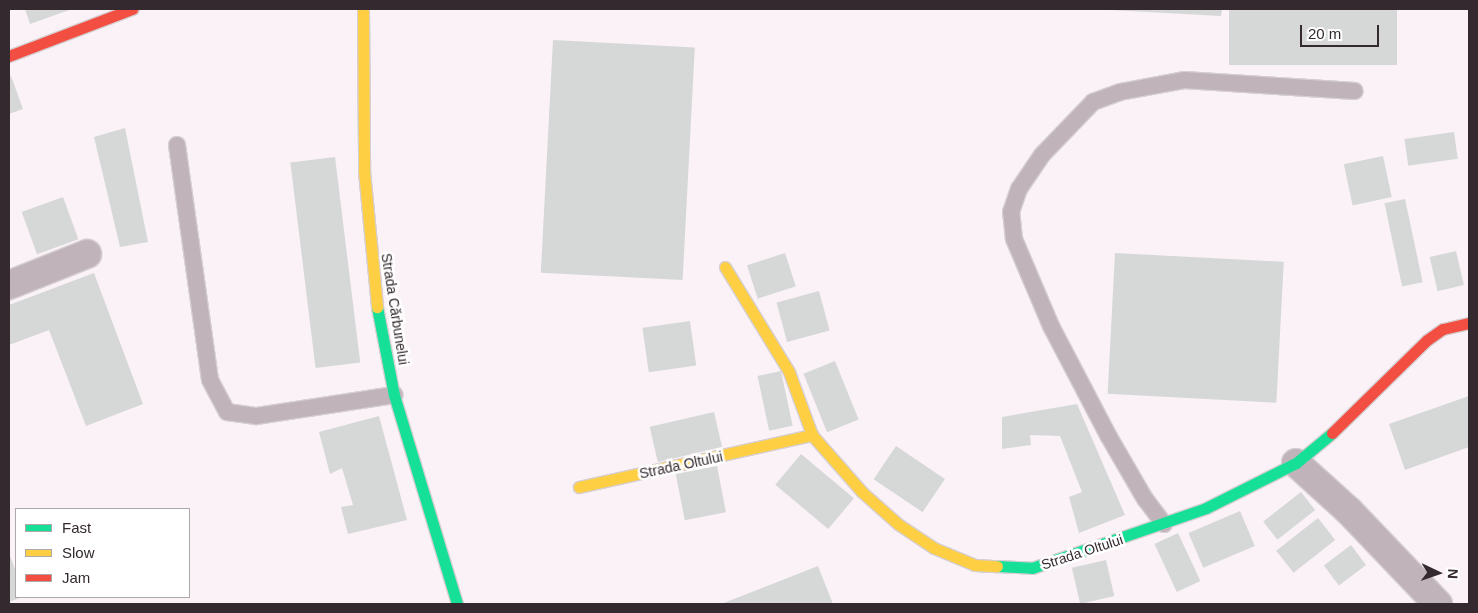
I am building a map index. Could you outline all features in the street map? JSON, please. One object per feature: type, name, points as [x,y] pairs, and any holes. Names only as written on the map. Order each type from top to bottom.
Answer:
[{"type":"street","points":[[9,56],[132,9]]},
{"type":"street","name":"Strada Cărbunelui","points":[[363,9],[364,171],[371,266],[394,394],[457,604]]},
{"type":"street","points":[[9,285],[87,254]]},
{"type":"street","name":"Strada Oltului","points":[[724,267],[789,372],[812,435],[862,492],[898,524],[934,548],[975,565],[1032,568],[1206,508],[1296,463],[1348,419],[1427,340],[1443,329],[1469,324]]},
{"type":"street","name":"Strada Oltului","points":[[579,487],[812,435]]},
{"type":"street","points":[[1296,463],[1349,511],[1438,604]]},
{"type":"lane","points":[[1164,524],[1146,499],[1108,437],[1051,326],[1014,239],[1012,212],[1019,189],[1042,155],[1093,102],[1120,92],[1184,80],[1355,91]]},
{"type":"lane","points":[[177,145],[210,380],[227,412],[257,416],[394,394]]},
{"type":"building","points":[[25,9],[72,9],[30,24]]},
{"type":"building","points":[[1092,9],[1222,9],[1221,16]]},
{"type":"building","points":[[1229,9],[1397,9],[1397,65],[1229,65]]},
{"type":"building","points":[[553,40],[695,47],[683,280],[541,273]]},
{"type":"building","points":[[11,76],[23,109],[9,114],[9,77]]},
{"type":"building","points":[[125,128],[148,242],[120,247],[94,137]]},
{"type":"building","points":[[1454,132],[1458,159],[1408,166],[1404,139]]},
{"type":"building","points":[[1383,156],[1392,197],[1353,205],[1344,164]]},
{"type":"building","points":[[335,157],[360,362],[316,368],[290,162]]},
{"type":"building","points":[[63,197],[78,239],[37,254],[22,212]]},
{"type":"building","points":[[1405,199],[1423,282],[1402,287],[1384,203]]},
{"type":"building","points":[[1456,251],[1464,285],[1438,291],[1430,257]]},
{"type":"building","points":[[785,253],[796,286],[758,299],[747,265]]},
{"type":"building","points":[[1115,253],[1284,262],[1276,403],[1108,394]]},
{"type":"building","points":[[94,273],[143,404],[86,426],[49,330],[9,345],[9,305]]},
{"type":"building","points":[[819,291],[830,331],[787,342],[776,302]]},
{"type":"building","points":[[690,321],[696,366],[649,372],[642,328]]},
{"type":"building","points":[[835,361],[859,419],[827,432],[803,374]]},
{"type":"building","points":[[781,371],[793,426],[769,431],[758,376]]},
{"type":"building","points":[[1469,396],[1469,447],[1405,470],[1389,424]]},
{"type":"building","points":[[1077,404],[1125,515],[1079,533],[1069,497],[1082,492],[1060,436],[1030,435],[1031,445],[1002,449],[1002,417]]},
{"type":"building","points":[[714,412],[722,447],[658,462],[650,427]]},
{"type":"building","points":[[379,416],[407,520],[348,534],[341,507],[353,505],[342,468],[330,474],[319,432]]},
{"type":"building","points":[[896,446],[945,479],[923,512],[874,479]]},
{"type":"building","points":[[801,454],[854,498],[828,529],[775,485]]},
{"type":"building","points":[[717,466],[726,512],[685,520],[676,474]]},
{"type":"building","points":[[1301,492],[1315,510],[1277,540],[1263,522]]},
{"type":"building","points":[[1240,511],[1255,546],[1203,568],[1188,533]]},
{"type":"building","points":[[1318,518],[1335,540],[1293,573],[1276,551]]},
{"type":"building","points":[[1178,533],[1200,581],[1177,592],[1154,544]]},
{"type":"building","points":[[1351,545],[1366,565],[1339,585],[1324,565]]},
{"type":"building","points":[[9,553],[15,569],[15,598],[19,598],[9,602]]},
{"type":"building","points":[[1106,560],[1114,596],[1080,604],[1072,568]]},
{"type":"building","points":[[818,566],[833,604],[721,604]]},
{"type":"traffic: fast","points":[[377,307],[394,395],[457,604]]},
{"type":"traffic: fast","points":[[997,566],[1032,568],[1206,508],[1296,463],[1332,433]]},
{"type":"traffic: slow","points":[[363,9],[364,171],[377,307]]},
{"type":"traffic: slow","points":[[725,267],[789,372],[812,435],[862,492],[898,524],[934,548],[975,565],[997,566]]},
{"type":"traffic: slow","points":[[579,487],[812,435]]},
{"type":"traffic: jam","points":[[9,56],[132,9]]},
{"type":"traffic: jam","points":[[1332,433],[1427,340],[1443,329],[1469,323]]}]
